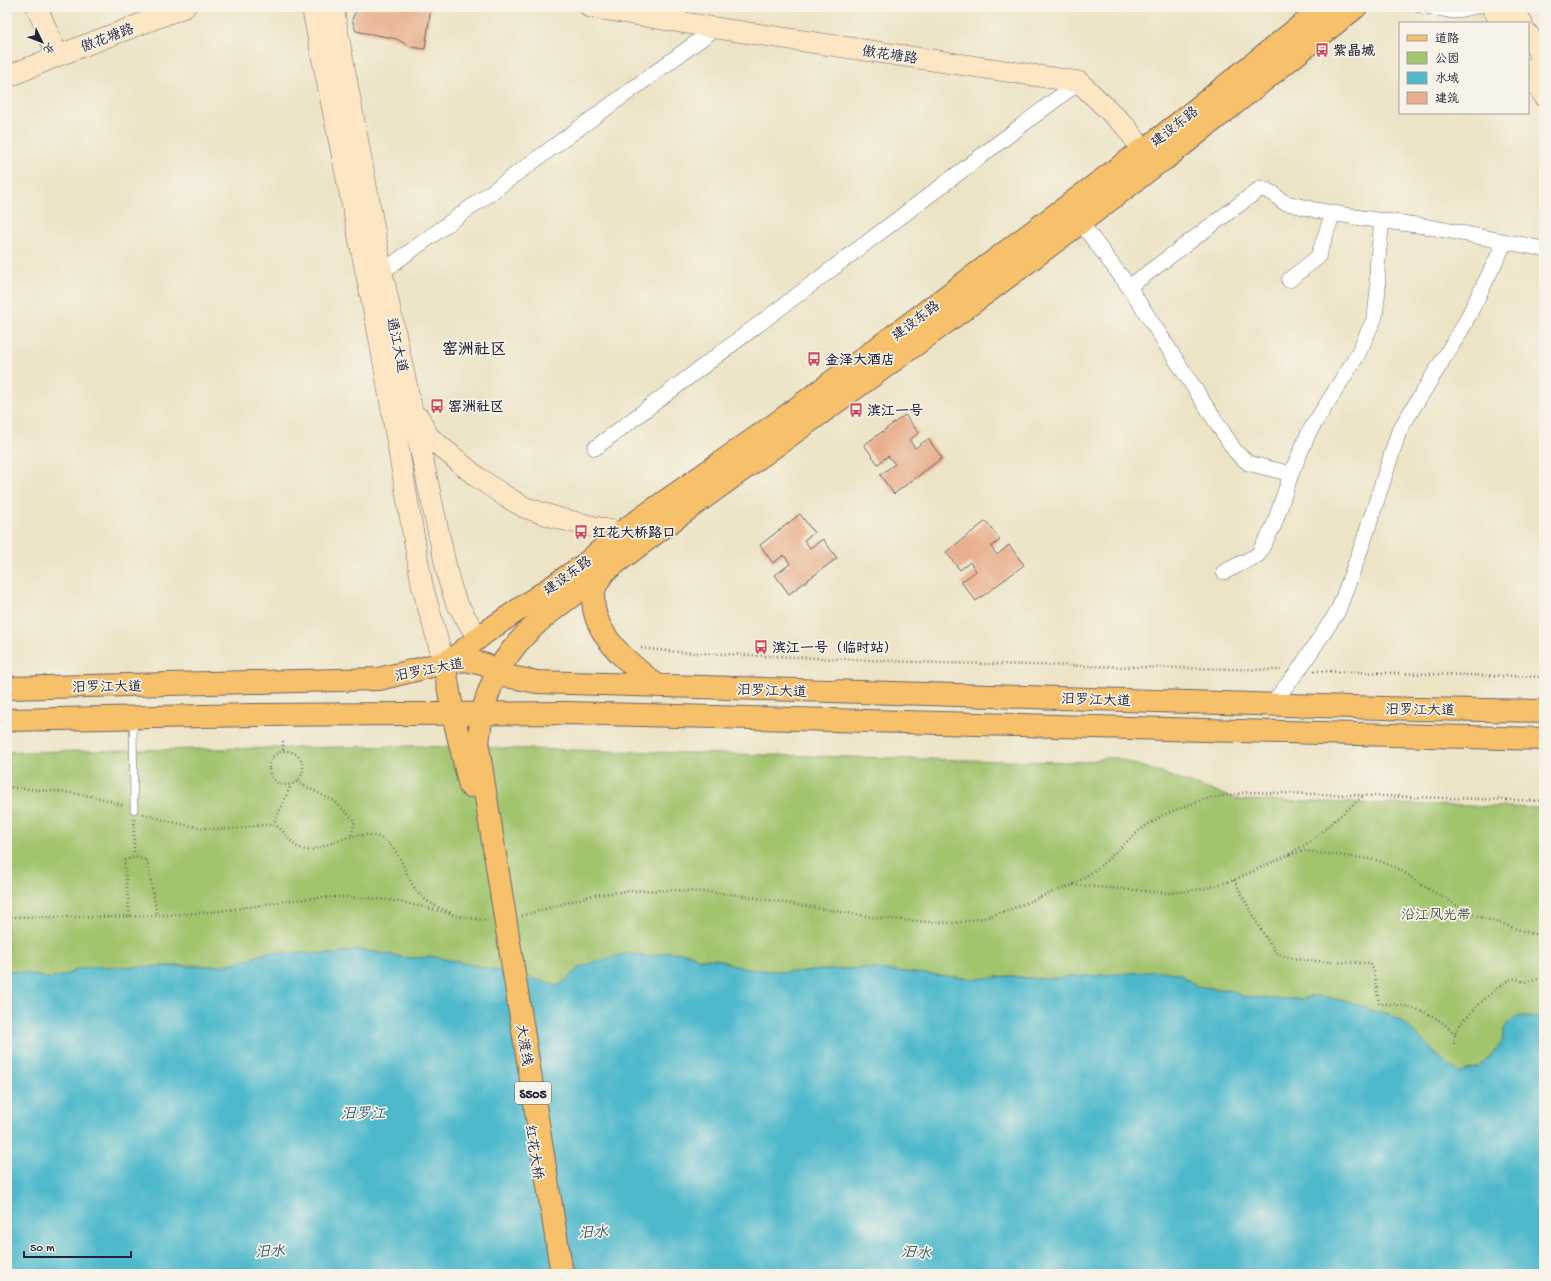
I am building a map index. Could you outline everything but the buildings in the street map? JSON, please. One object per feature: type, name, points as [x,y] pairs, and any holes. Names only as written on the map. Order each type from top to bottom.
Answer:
[{"type":"main road","points":[[37,7],[56,52]]},
{"type":"main road","points":[[7,67],[56,52],[155,7]]},
{"type":"main road","name":"傲花塘路","points":[[7,77],[56,52],[185,7]]},
{"type":"main road","name":"通江大道","points":[[312,7],[374,274],[410,402],[449,581],[456,602],[478,638],[491,654],[497,671]]},
{"type":"main road","name":"通江大道","points":[[333,7],[374,274],[379,336],[422,585],[444,663]]},
{"type":"main road","name":"傲花塘路","points":[[590,7],[716,28],[1079,82]]},
{"type":"main road","points":[[667,7],[1083,71],[1100,84],[1134,119],[1153,155]]},
{"type":"main road","name":"建设东路","points":[[482,714],[488,692],[497,671],[512,649],[532,627],[1081,223],[1153,155],[1324,7]]},
{"type":"main road","name":"建设东路","points":[[444,663],[585,564],[620,532],[1153,155],[1356,7]]},
{"type":"main road","points":[[1490,7],[1500,22]]},
{"type":"main road","points":[[1512,7],[1521,22]]},
{"type":"main road","points":[[1529,36],[1544,61]]},
{"type":"main road","points":[[1529,70],[1544,96]]},
{"type":"main road","points":[[1079,82],[1153,155]]},
{"type":"main road","points":[[410,402],[428,436],[477,477],[505,496],[524,507],[557,518],[620,532]]},
{"type":"main road","points":[[605,572],[594,590],[593,606],[597,621],[606,636],[634,669],[658,686]]},
{"type":"main road","name":"汨罗江大道","points":[[7,688],[379,679],[444,663],[466,660],[474,661],[511,677],[537,682],[1272,705],[1544,711]]},
{"type":"main road","name":"S505","points":[[444,663],[453,714],[504,915]]},
{"type":"main road","name":"汨罗江大道","points":[[7,720],[254,715],[566,713],[1544,738]]},
{"type":"main road","name":"S505","points":[[482,714],[478,747],[504,915]]},
{"type":"main road","name":"红花大桥","points":[[504,915],[554,1274]]},
{"type":"main road","name":"大渡线","points":[[504,915],[562,1274]]},
{"type":"street","points":[[374,274],[716,28]]},
{"type":"street","points":[[595,448],[1079,82]]},
{"type":"street","points":[[1129,287],[1261,188],[1274,194],[1283,202],[1333,213],[1424,226],[1544,249]]},
{"type":"street","points":[[1289,280],[1318,257],[1333,213]]},
{"type":"street","points":[[1224,572],[1258,555],[1274,525],[1291,474],[1309,432],[1357,356],[1376,317],[1382,220]]},
{"type":"street","points":[[1081,223],[1129,287],[1235,451],[1248,463],[1291,474]]},
{"type":"street","points":[[1272,705],[1298,671],[1338,611],[1364,540],[1399,431],[1463,327],[1505,242]]},
{"type":"lane","points":[[1409,7],[1454,15],[1490,7]]},
{"type":"lane","points":[[133,717],[134,810]]},
{"type":"path","points":[[638,648],[675,652],[940,663],[1544,677]]},
{"type":"path","points":[[283,741],[283,751]]},
{"type":"path","points":[[283,751],[294,752],[302,761],[303,772],[297,782],[291,785],[280,784],[271,777],[269,772],[270,761],[273,756],[283,751]]},
{"type":"path","points":[[297,782],[334,801],[350,815],[355,821],[350,836]]},
{"type":"path","points":[[273,825],[291,785]]},
{"type":"path","points":[[7,787],[55,790],[89,795],[143,814],[192,827],[230,829],[273,825],[284,832],[290,842],[300,848],[309,850],[350,836],[369,834],[382,839],[393,849],[418,893],[430,903],[460,917]]},
{"type":"path","points":[[7,917],[130,916],[211,912],[278,902],[338,897],[375,899],[422,906],[460,917],[487,920],[504,915],[550,909],[593,896],[629,891],[675,890],[731,894],[878,918],[954,923],[984,918],[1014,908],[1045,894],[1073,885],[1098,868],[1141,829],[1163,816],[1204,799],[1249,792],[1544,800]]},
{"type":"path","points":[[1073,885],[1169,893],[1204,888],[1234,880],[1288,855],[1311,841],[1364,796]]},
{"type":"path","points":[[134,810],[134,857]]},
{"type":"path","points":[[1288,855],[1306,851],[1377,860],[1401,870],[1422,885],[1469,913],[1526,932],[1544,936]]},
{"type":"path","points":[[130,916],[124,861],[134,857],[147,860],[157,915]]},
{"type":"path","points":[[1234,880],[1269,944],[1278,954],[1294,958],[1370,963],[1374,971],[1379,1004],[1407,1007],[1429,1014],[1446,1025],[1455,1034]]},
{"type":"path","points":[[1454,1048],[1455,1034],[1467,1017],[1499,986],[1512,979],[1518,979],[1523,982],[1544,978]]},
{"type":"green space","name":"沿江风光带","points":[[414,746],[1005,761],[1086,762],[1105,758],[1117,758],[1240,800],[1544,808],[1544,1016],[1534,1018],[1525,1016],[1509,1022],[1504,1030],[1502,1042],[1493,1053],[1477,1068],[1459,1073],[1448,1065],[1404,1023],[1387,1013],[1376,1012],[1357,1004],[1326,997],[1316,996],[1301,999],[1275,999],[1241,996],[1233,991],[1196,986],[1180,974],[1038,979],[1010,976],[975,979],[864,968],[789,972],[745,969],[716,959],[700,959],[688,953],[668,952],[647,957],[629,953],[577,969],[565,981],[557,986],[543,981],[434,957],[407,958],[358,949],[337,954],[269,952],[243,961],[220,966],[193,965],[77,969],[68,974],[50,979],[23,972],[7,971],[7,752]]},
{"type":"water","name":"汨罗江","points":[[358,949],[407,958],[434,957],[543,981],[557,986],[565,981],[577,969],[596,961],[629,953],[647,957],[668,952],[688,953],[700,959],[716,959],[745,969],[789,972],[864,968],[975,979],[1010,976],[1038,979],[1162,971],[1180,974],[1196,986],[1233,991],[1241,996],[1275,999],[1301,999],[1316,996],[1326,997],[1357,1004],[1376,1012],[1387,1013],[1404,1023],[1448,1065],[1459,1072],[1477,1068],[1493,1053],[1502,1042],[1504,1030],[1509,1022],[1516,1017],[1525,1016],[1534,1018],[1544,1016],[1544,1274],[7,1274],[7,971],[23,972],[50,979],[68,974],[77,969],[91,967],[220,966],[243,961],[269,952],[337,954]]},
{"type":"place","name":"紫晶城","points":[[1322,50]]},
{"type":"place","name":"金泽大酒店","points":[[814,359]]},
{"type":"place","name":"窑洲社区","points":[[437,406]]},
{"type":"place","name":"滨江一号","points":[[856,410]]},
{"type":"place","name":"红花大桥路口","points":[[581,532]]},
{"type":"place","name":"滨江一号（临时站）","points":[[761,647]]},
{"type":"district","name":"窑洲社区","points":[[474,348]]},
{"type":"water label","name":"汨水","points":[[593,1232]]},
{"type":"water label","name":"汨水","points":[[270,1251]]},
{"type":"water label","name":"汨水","points":[[916,1252]]}]
